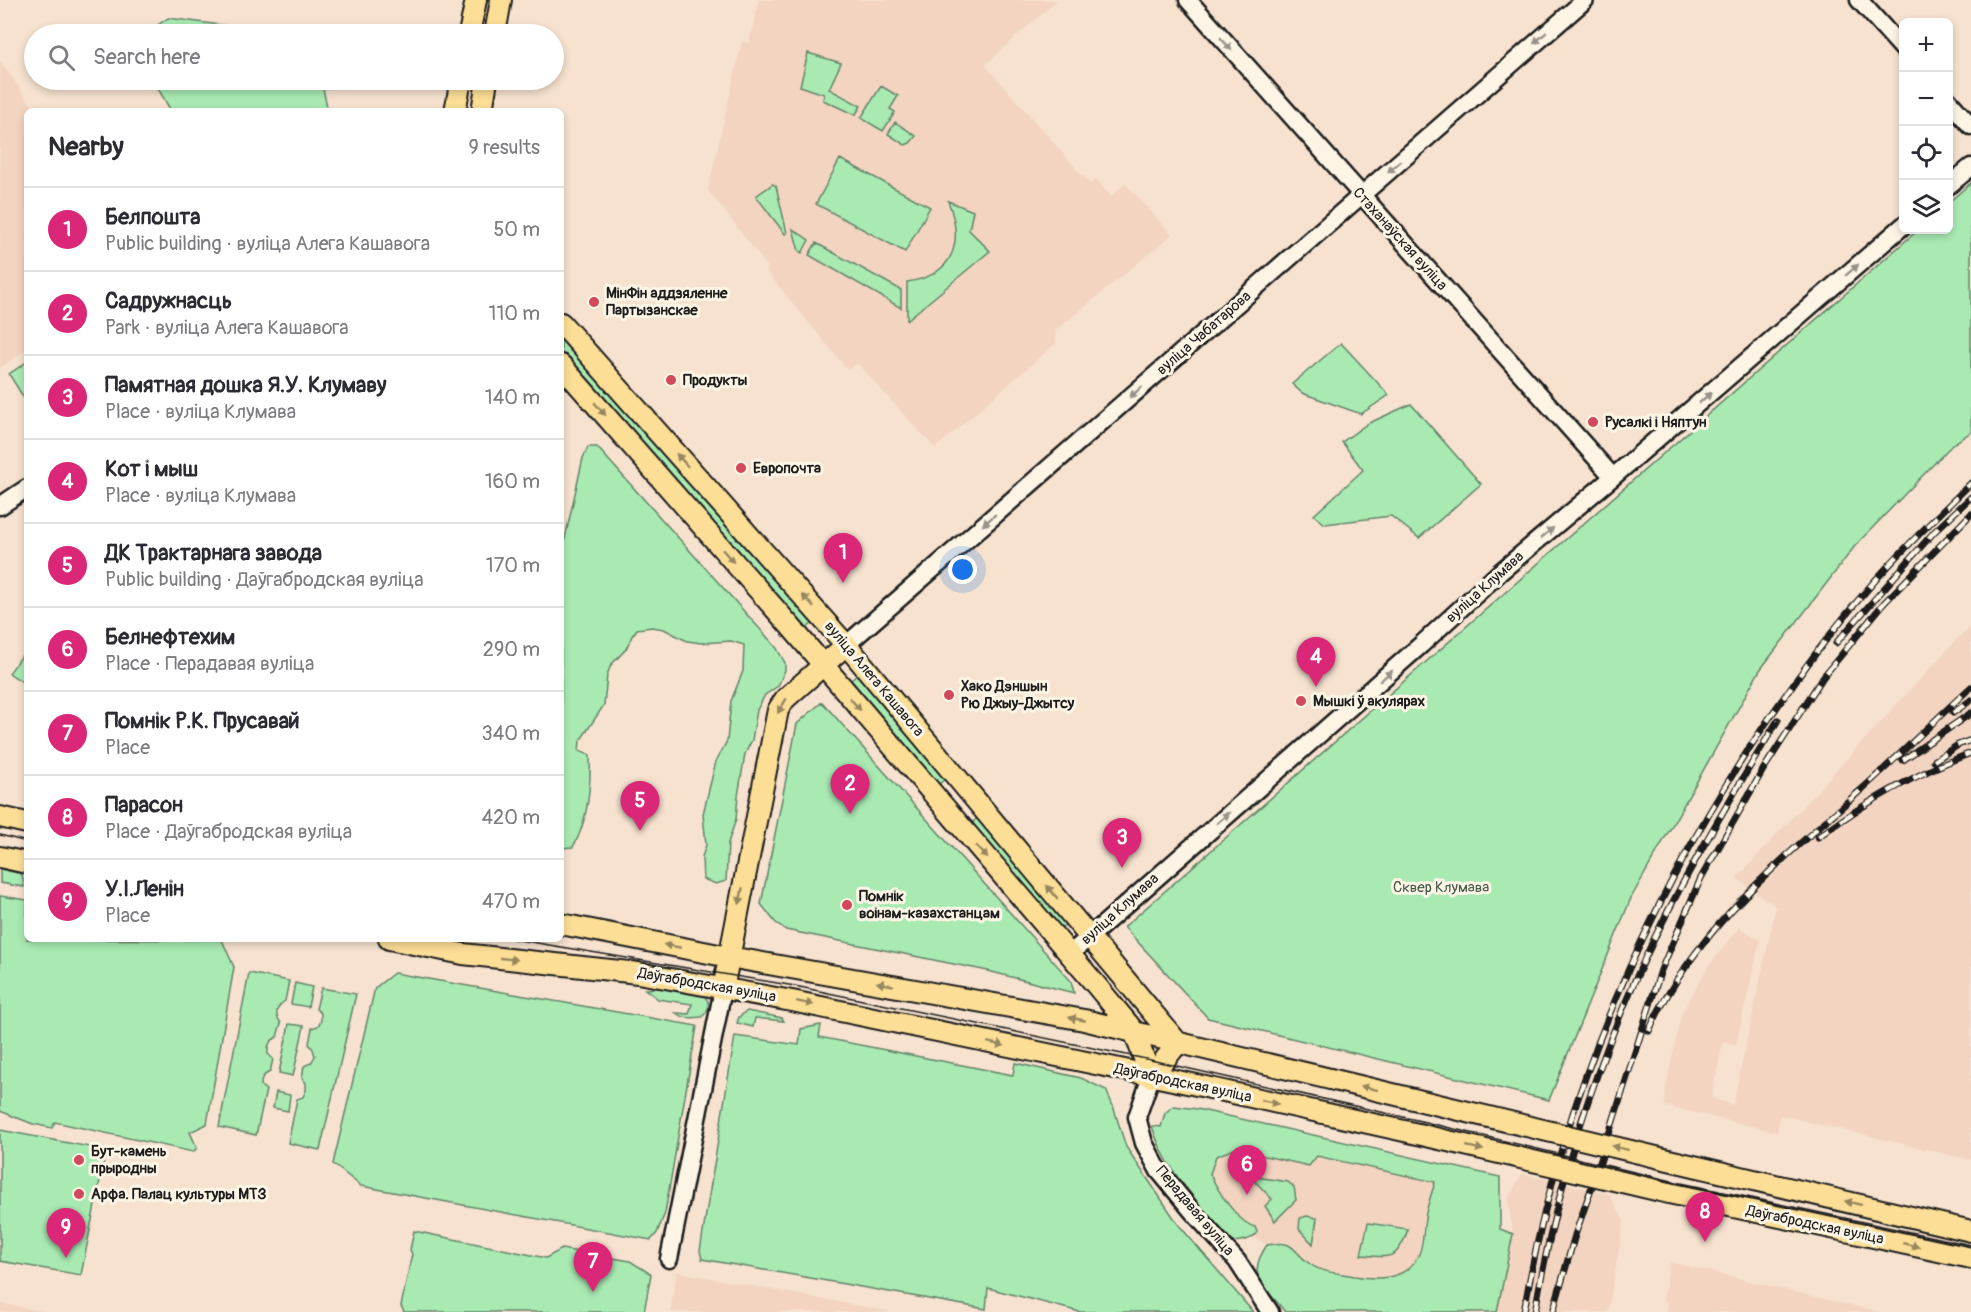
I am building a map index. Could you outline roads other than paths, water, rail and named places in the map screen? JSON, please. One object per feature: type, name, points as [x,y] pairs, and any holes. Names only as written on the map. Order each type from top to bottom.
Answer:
[{"type":"main road","points":[[471,24],[476,0]]},
{"type":"main road","points":[[497,24],[501,0]]},
{"type":"main road","points":[[456,108],[459,90]]},
{"type":"main road","points":[[483,108],[486,90]]},
{"type":"main road","name":"вуліца Алега Кашавога","points":[[564,325],[846,645],[1178,1043]]},
{"type":"main road","name":"вуліца Алега Кашавога","points":[[564,368],[823,665],[1134,1031],[1151,1077]]},
{"type":"main road","name":"вуліца Чабатарова","points":[[723,989],[778,710],[785,699],[846,645]]},
{"type":"main road","points":[[945,808],[968,790]]},
{"type":"main road","points":[[0,818],[24,822]]},
{"type":"main road","points":[[0,857],[24,862]]},
{"type":"main road","name":"Даўгабродская вуліца","points":[[564,925],[729,957],[1084,1020],[1971,1231]]},
{"type":"main road","name":"Даўгабродская вуліца","points":[[404,942],[463,954],[638,973],[792,1000],[1192,1084],[1669,1193],[1971,1258]]},
{"type":"main road","name":"Перадавая вуліца","points":[[1151,1077],[1178,1043]]},
{"type":"street","name":"Стаханаўская вуліца","points":[[1188,0],[1613,477]]},
{"type":"street","name":"вуліца Чабатарова","points":[[846,645],[1585,0]]},
{"type":"street","points":[[1859,0],[1899,44]]},
{"type":"street","points":[[1953,106],[1971,126]]},
{"type":"street","points":[[1953,182],[1971,166]]},
{"type":"street","name":"вуліца Клумава","points":[[1070,954],[1422,644],[1499,573],[1899,229]]},
{"type":"street","points":[[0,506],[24,490]]},
{"type":"street","points":[[669,1259],[723,989]]},
{"type":"street","name":"Перадавая вуліца","points":[[1151,1077],[1137,1117],[1144,1143],[1159,1171],[1238,1261],[1270,1312]]},
{"type":"tram line","points":[[0,835],[24,841]]},
{"type":"tram line","points":[[531,942],[795,986],[1146,1059],[1672,1181],[1971,1245]]},
{"type":"railway","points":[[1524,1312],[1540,1233],[1560,1155],[1585,1078],[1614,1003],[1647,929],[1684,857],[1724,788],[1768,720],[1828,637],[1892,562],[1971,483]]},
{"type":"railway","points":[[1836,643],[1934,532],[1971,497]]},
{"type":"railway","points":[[1553,1312],[1575,1235],[1661,970],[1701,878],[1763,770],[1823,677],[1884,603],[1971,514]]},
{"type":"railway","points":[[1649,1031],[1690,961],[1714,930],[1742,900],[1770,871],[1971,687]]},
{"type":"railway","points":[[1953,713],[1971,700]]},
{"type":"railway","points":[[1903,760],[1971,713]]},
{"type":"railway","points":[[1535,1312],[1544,1264],[1568,1168],[1582,1120],[1615,1027],[1669,909],[1714,827],[1778,720]]},
{"type":"railway","points":[[1934,761],[1958,745],[1971,740]]},
{"type":"railway","points":[[1818,837],[1854,812],[1892,790],[1971,753]]},
{"type":"place","name":"МінФін аддзяленне Партызанскае","points":[[594,302]]},
{"type":"place","name":"Продукты","points":[[671,380]]},
{"type":"place","name":"Русалкі і Няптун","points":[[1593,422]]},
{"type":"place","name":"Европочта","points":[[741,468]]},
{"type":"place","name":"Белпошта","points":[[843,583]]},
{"type":"place","name":"Кот і мыш","points":[[1316,687]]},
{"type":"place","name":"Хако Дэншын Рю Джыу-Джытсу","points":[[949,695]]},
{"type":"place","name":"Мышкі ў акулярах","points":[[1301,701]]},
{"type":"place","name":"Садружнасць","points":[[850,814]]},
{"type":"place","name":"ДК Трактарнага завода","points":[[640,831]]},
{"type":"place","name":"Памятная дошка Я.У. Клумаву","points":[[1122,868]]},
{"type":"place","name":"Помнік воінам-казахстанцам","points":[[847,905]]},
{"type":"place","name":"Бут-камень прыродны","points":[[79,1160]]},
{"type":"place","name":"Арфа. Палац культуры МТЗ","points":[[79,1194]]},
{"type":"place","name":"Белнефтехим","points":[[1247,1195]]},
{"type":"place","name":"Парасон","points":[[1705,1242]]},
{"type":"place","name":"У.І.Ленін","points":[[66,1258]]},
{"type":"place","name":"Помнік Р.К. Прусавай","points":[[593,1292]]},
{"type":"park label","name":"Сквер Клумава","points":[[1441,887]]}]
